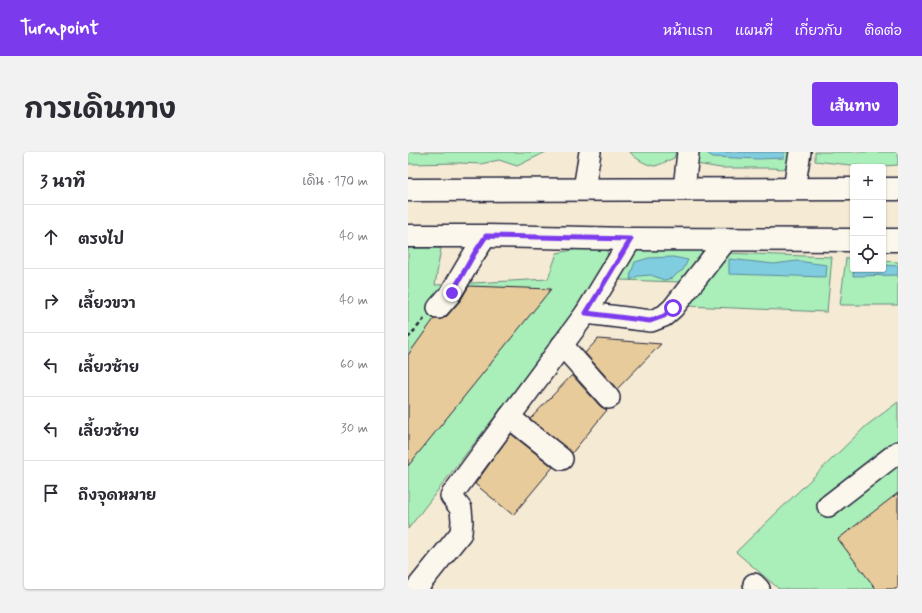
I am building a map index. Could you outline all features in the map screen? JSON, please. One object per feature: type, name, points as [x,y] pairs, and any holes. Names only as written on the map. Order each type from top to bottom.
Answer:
[{"type":"main road","points":[[408,190],[850,189]]},
{"type":"main road","points":[[886,189],[898,189]]},
{"type":"main road","points":[[408,236],[486,236],[628,244],[721,246],[850,240]]},
{"type":"main road","points":[[886,240],[898,240]]},
{"type":"lane","points":[[584,189],[590,152]]},
{"type":"lane","points":[[684,189],[688,152]]},
{"type":"lane","points":[[794,189],[800,152]]},
{"type":"lane","points":[[438,308],[452,293],[486,236]]},
{"type":"lane","points":[[416,589],[461,533],[461,508],[451,496],[586,313],[628,244]]},
{"type":"lane","points":[[586,313],[650,321],[664,316],[673,308],[721,246]]},
{"type":"lane","points":[[562,346],[609,398]]},
{"type":"lane","points":[[509,417],[562,459]]},
{"type":"lane","points":[[828,506],[898,452]]},
{"type":"path","points":[[408,338],[425,318],[438,308]]},
{"type":"green space","points":[[408,152],[546,152],[517,166],[499,160],[481,164],[408,164]]},
{"type":"green space","points":[[630,152],[676,152],[674,158],[655,166],[641,161]]},
{"type":"green space","points":[[698,152],[792,152],[792,162],[783,169],[721,168],[696,164]]},
{"type":"green space","points":[[815,152],[898,152],[898,165],[850,165],[815,161]]},
{"type":"green space","points":[[588,247],[607,250],[609,265],[601,279],[408,529],[408,248],[441,248],[435,285],[548,279],[557,253]]},
{"type":"green space","points":[[640,247],[688,247],[707,251],[680,282],[620,280],[623,269]]},
{"type":"green space","points":[[726,253],[832,257],[827,312],[687,306]]},
{"type":"green space","points":[[846,258],[850,258],[850,272],[886,272],[886,261],[898,262],[898,305],[840,305]]},
{"type":"green space","points":[[898,402],[898,589],[779,589],[736,552],[866,426]]},
{"type":"water","points":[[705,152],[784,152],[784,158],[758,159],[713,157]]},
{"type":"water","points":[[673,257],[688,260],[683,270],[673,278],[664,280],[651,275],[638,276],[630,280],[635,262],[649,258]]},
{"type":"water","points":[[729,259],[774,264],[797,261],[827,265],[826,277],[729,274]]},
{"type":"water","points":[[886,265],[898,266],[898,275],[853,276],[854,272],[886,272]]},
{"type":"building","points":[[469,286],[551,289],[408,466],[408,355],[434,319],[442,319],[447,316],[460,301]]},
{"type":"building","points":[[598,339],[661,344],[617,389],[585,353]]},
{"type":"building","points":[[572,375],[600,406],[607,410],[572,453],[530,419]]},
{"type":"building","points":[[511,434],[553,467],[513,515],[475,484]]},
{"type":"building","points":[[898,493],[898,589],[876,589],[838,539]]},
{"type":"route","points":[[452,293],[486,236],[631,239],[586,313],[650,321],[664,316],[673,308]]}]
